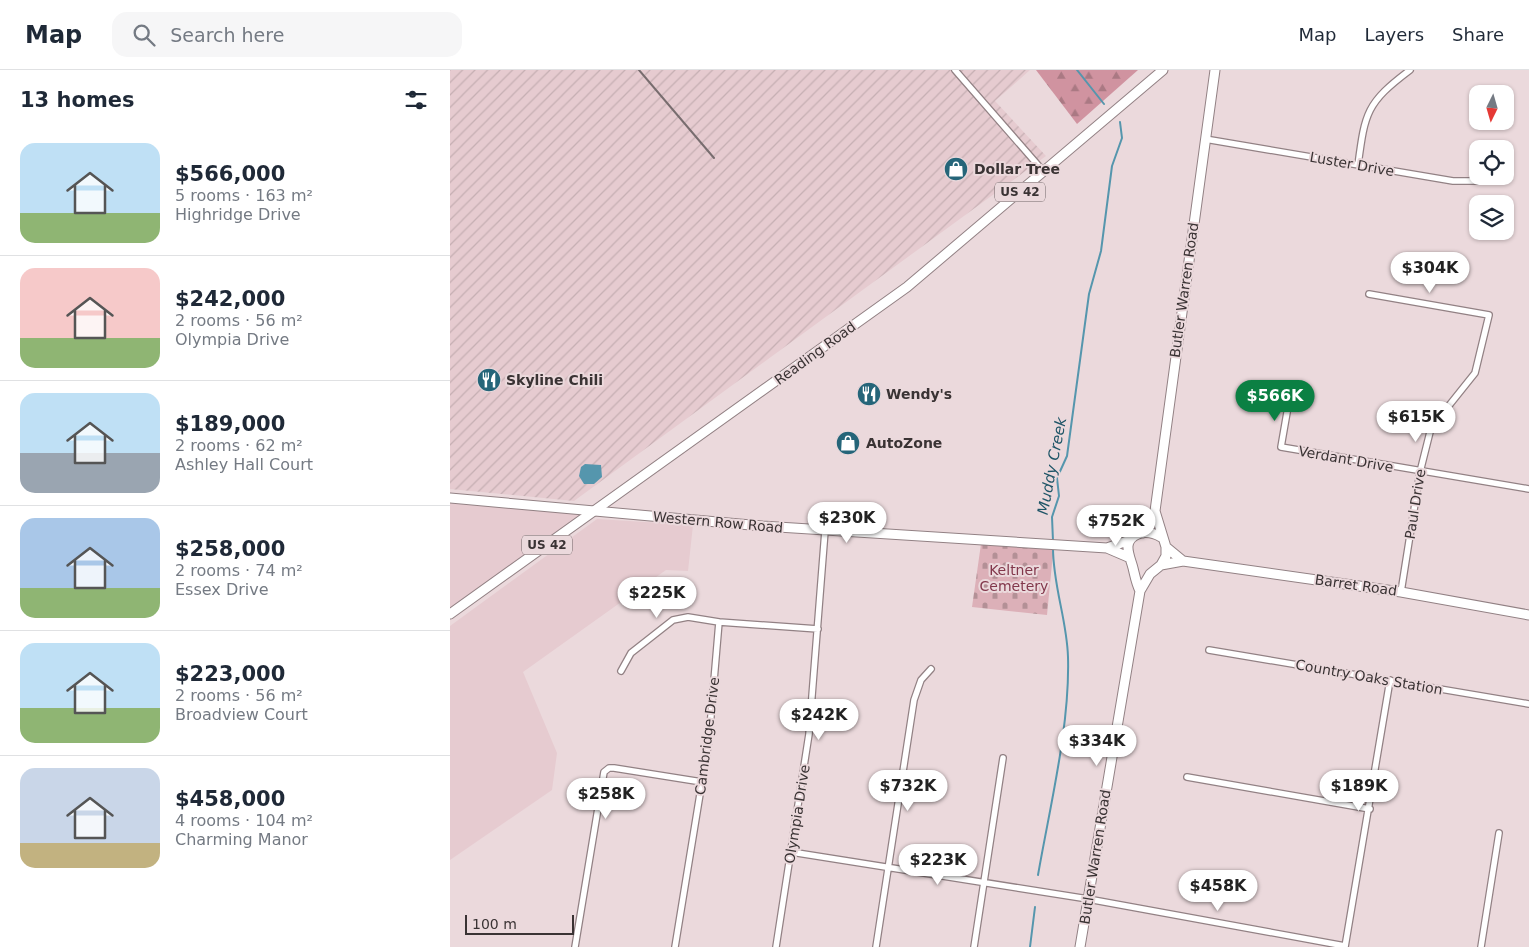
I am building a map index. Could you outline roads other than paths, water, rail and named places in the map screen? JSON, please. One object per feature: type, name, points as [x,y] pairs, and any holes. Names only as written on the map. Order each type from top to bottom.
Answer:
[{"type":"main road","name":"Reading Road","points":[[450,614],[907,287],[1163,70]]},
{"type":"main road","name":"Butler Warren Road","points":[[1143,533],[1154,511],[1215,70]]},
{"type":"main road","name":"Western Row Road","points":[[450,498],[825,531],[1107,548],[1130,540]]},
{"type":"main road","name":"Butler Warren Road","points":[[1080,947],[1140,591],[1166,556],[1166,547],[1161,537],[1154,511]]},
{"type":"main road","points":[[1130,540],[1143,533],[1152,533],[1161,537]]},
{"type":"main road","name":"Butler Warren Road","points":[[1130,540],[1130,561],[1140,591]]},
{"type":"main road","points":[[1166,547],[1183,561]]},
{"type":"main road","name":"Western Row Road","points":[[1107,548],[1130,561]]},
{"type":"main road","points":[[1130,561],[1144,570],[1157,567]]},
{"type":"main road","name":"Barret Road","points":[[1157,567],[1183,561],[1401,592],[1529,615]]},
{"type":"street","points":[[955,70],[1044,172]]},
{"type":"street","points":[[1358,165],[1363,126],[1369,108],[1378,96],[1410,70]]},
{"type":"street","name":"Luster Drive","points":[[1205,139],[1453,181],[1469,181]]},
{"type":"street","name":"Paul Drive","points":[[1369,294],[1489,314],[1475,373],[1431,428],[1420,472],[1401,592]]},
{"type":"street","name":"Verdant Drive","points":[[1290,400],[1280,448],[1529,489]]},
{"type":"street","name":"Olympia Drive","points":[[776,947],[809,734],[825,531]]},
{"type":"street","points":[[621,671],[631,653],[673,620],[688,616],[719,622],[818,629]]},
{"type":"street","name":"Cambridge Drive","points":[[675,947],[711,720],[719,622]]},
{"type":"street","name":"Country Oaks Station","points":[[1209,650],[1529,704]]},
{"type":"street","points":[[876,947],[914,700],[921,680],[931,669]]},
{"type":"street","points":[[791,852],[1088,899],[1345,946],[1370,809],[1390,680]]},
{"type":"street","points":[[974,947],[1003,758]]},
{"type":"street","points":[[575,947],[604,772],[608,768],[614,768],[702,782]]},
{"type":"street","points":[[1188,777],[1370,809]]},
{"type":"street","points":[[1481,947],[1499,833]]},
{"type":"water","points":[[585,464],[601,465],[602,477],[594,484],[584,484],[579,476],[581,467]]},
{"type":"waterway","name":"Muddy Creek","points":[[1077,70],[1104,104]]},
{"type":"waterway","name":"Muddy Creek","points":[[1053,541],[1052,517],[1059,496],[1057,478],[1067,456],[1089,294],[1101,251],[1112,166],[1122,138],[1120,122]]},
{"type":"waterway","name":"Muddy Creek","points":[[1038,875],[1063,738],[1068,683],[1067,643],[1055,576],[1053,548]]},
{"type":"waterway","name":"Muddy Creek","points":[[1030,947],[1035,907]]},
{"type":"railway","points":[[639,70],[714,158]]},
{"type":"place","name":"Dollar Tree","points":[[956,169]]},
{"type":"place","name":"Skyline Chili","points":[[489,380]]},
{"type":"place","name":"Wendy's","points":[[869,394]]},
{"type":"place","name":"AutoZone","points":[[848,443]]},
{"type":"park label","name":"Keltner Cemetery","points":[[1014,578]]}]
